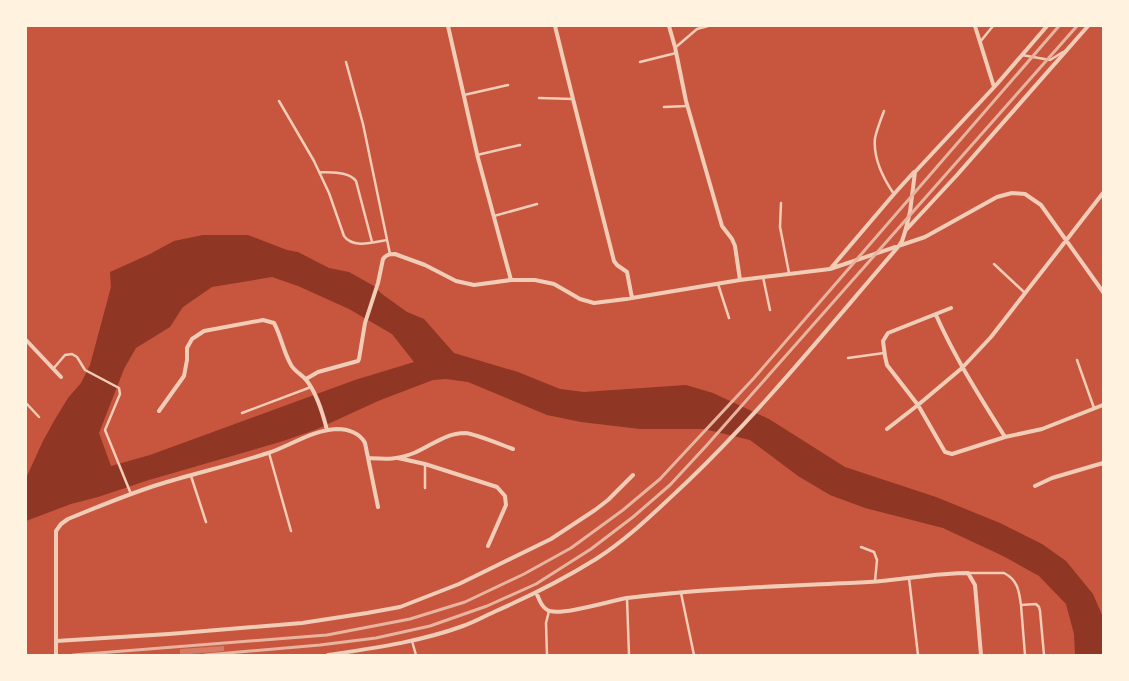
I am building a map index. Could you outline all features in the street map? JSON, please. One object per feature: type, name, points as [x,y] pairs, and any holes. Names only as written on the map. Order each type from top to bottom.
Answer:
[{"type":"street","points":[[448,26],[477,155],[511,280]]},
{"type":"street","points":[[555,26],[572,99],[614,261],[626,272],[632,298]]},
{"type":"street","points":[[669,26],[675,47],[687,106],[722,226],[732,239],[735,246],[740,280]]},
{"type":"street","points":[[975,26],[994,87]]},
{"type":"street","points":[[830,269],[894,194],[994,87],[1047,26]]},
{"type":"street","points":[[905,232],[1088,26]]},
{"type":"street","points":[[328,655],[412,641],[464,626],[536,592],[596,558],[626,537],[662,506],[766,402],[898,247],[902,241],[910,212],[915,172]]},
{"type":"street","points":[[306,379],[318,372],[358,361],[365,323],[384,259],[390,254],[395,254],[425,265],[456,281],[474,285],[511,280],[535,280],[554,284],[580,299],[594,303],[740,280],[830,269],[924,237],[997,197],[1012,193],[1025,194],[1041,205],[1103,292]]},
{"type":"street","points":[[887,429],[962,368],[991,336],[1103,193]]},
{"type":"street","points":[[951,308],[888,333],[883,342],[887,365],[918,405],[945,452],[952,454],[1005,437],[1042,429],[1103,405]]},
{"type":"street","points":[[936,315],[948,343],[962,368],[1005,437]]},
{"type":"street","points":[[159,411],[184,376],[187,360],[187,348],[192,339],[204,331],[263,320],[274,323],[280,335],[290,364],[296,372],[306,379],[315,394],[327,430]]},
{"type":"street","points":[[26,340],[61,377]]},
{"type":"street","points":[[56,655],[56,531],[61,524],[68,519],[131,494],[269,453],[292,442],[327,430],[338,429],[348,430],[362,438],[365,443],[378,507]]},
{"type":"street","points":[[368,458],[394,459],[414,453],[443,438],[455,434],[468,433],[513,449]]},
{"type":"street","points":[[398,458],[425,464],[497,487],[505,496],[506,506],[488,546]]},
{"type":"street","points":[[1035,486],[1052,478],[1103,463]]},
{"type":"street","points":[[56,641],[169,634],[302,622],[400,607],[459,584],[551,539],[608,500],[633,474]]},
{"type":"street","points":[[536,592],[542,605],[550,611],[564,611],[627,598],[696,591],[875,581],[968,573],[975,585],[981,655]]},
{"type":"lane","points":[[675,47],[697,29],[708,26]]},
{"type":"lane","points":[[980,43],[993,26]]},
{"type":"lane","points":[[1022,55],[1050,60],[1060,55],[1068,47]]},
{"type":"lane","points":[[640,62],[676,53]]},
{"type":"lane","points":[[346,62],[363,124],[390,254]]},
{"type":"lane","points":[[464,95],[508,85]]},
{"type":"lane","points":[[539,98],[572,99]]},
{"type":"lane","points":[[279,101],[314,161],[329,193],[346,239],[352,243],[387,240]]},
{"type":"lane","points":[[664,107],[687,106]]},
{"type":"lane","points":[[884,111],[875,138],[877,157],[886,182],[894,194]]},
{"type":"lane","points":[[477,155],[520,145]]},
{"type":"lane","points":[[319,172],[345,174],[353,177],[356,181],[372,242]]},
{"type":"lane","points":[[781,203],[780,227],[790,273]]},
{"type":"lane","points":[[494,216],[537,204]]},
{"type":"lane","points":[[994,264],[1025,293]]},
{"type":"lane","points":[[763,277],[770,310]]},
{"type":"lane","points":[[718,284],[729,318]]},
{"type":"lane","points":[[848,358],[884,352]]},
{"type":"lane","points":[[53,369],[65,355],[72,354],[77,357],[87,370],[120,390],[120,394],[105,427],[106,435],[112,451],[131,494]]},
{"type":"lane","points":[[1077,360],[1094,408]]},
{"type":"lane","points":[[242,413],[311,387]]},
{"type":"lane","points":[[26,403],[40,417]]},
{"type":"lane","points":[[269,453],[291,531]]},
{"type":"lane","points":[[425,464],[425,488]]},
{"type":"lane","points":[[191,475],[206,522]]},
{"type":"lane","points":[[861,547],[874,552],[877,560],[875,581]]},
{"type":"lane","points":[[968,573],[1004,573],[1014,580],[1019,588],[1025,655]]},
{"type":"lane","points":[[909,578],[918,655]]},
{"type":"lane","points":[[682,593],[694,655]]},
{"type":"lane","points":[[627,598],[630,655]]},
{"type":"lane","points":[[1021,605],[1036,604],[1039,607],[1044,655]]},
{"type":"lane","points":[[547,655],[546,623],[550,611]]},
{"type":"lane","points":[[412,641],[416,655]]},
{"type":"shaded area","points":[[203,235],[248,235],[287,250],[298,252],[329,268],[349,272],[374,286],[382,294],[407,312],[424,319],[454,353],[518,372],[560,389],[584,392],[686,385],[713,393],[769,419],[845,467],[936,497],[1000,523],[1042,544],[1066,561],[1093,594],[1102,615],[1103,655],[1075,655],[1074,634],[1066,604],[1039,576],[1003,556],[943,528],[865,508],[830,495],[798,476],[750,440],[704,429],[640,429],[581,422],[547,415],[468,382],[446,379],[433,380],[378,401],[315,430],[280,442],[71,504],[26,521],[26,478],[54,421],[68,398],[81,383],[90,365],[111,287],[110,272],[150,254],[174,241]],"holes":[[[272,277],[298,286],[349,309],[392,334],[414,362],[355,380],[150,455],[111,466],[99,433],[124,369],[136,348],[170,327],[183,307],[212,287]]]},
{"type":"building","points":[[224,646],[224,651],[180,655],[180,649]]},
{"type":"railway","points":[[73,655],[327,635],[410,619],[465,602],[524,574],[571,548],[623,510],[660,479],[754,378],[1059,26]]},
{"type":"railway","points":[[205,655],[320,645],[376,638],[430,626],[487,606],[536,584],[591,549],[633,517],[670,485],[1077,26]]}]
